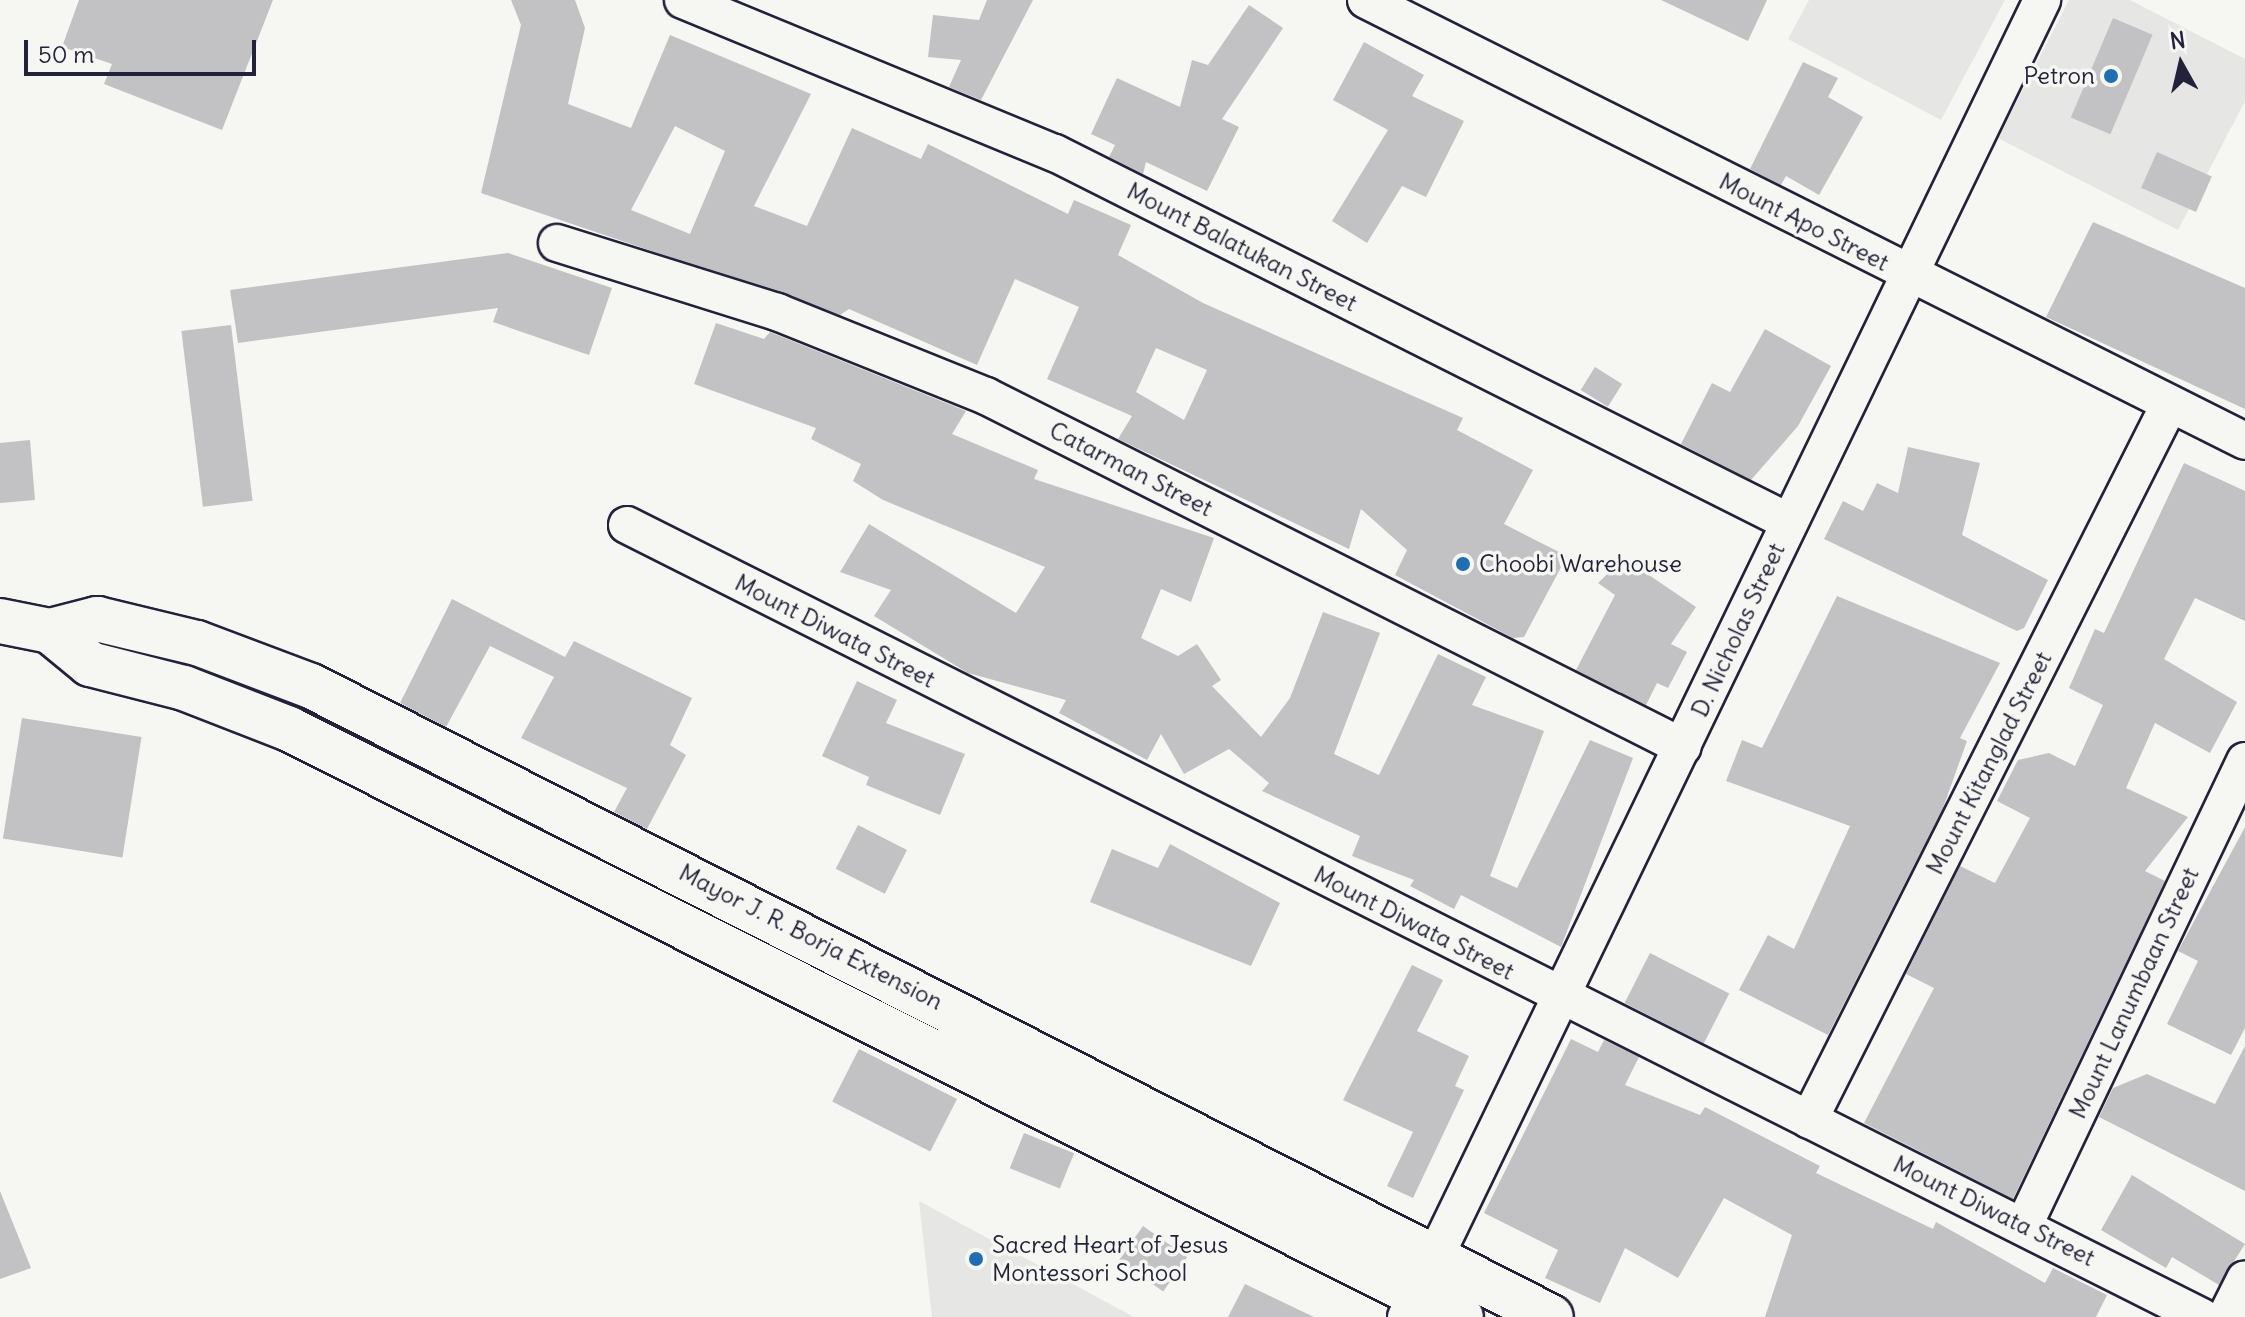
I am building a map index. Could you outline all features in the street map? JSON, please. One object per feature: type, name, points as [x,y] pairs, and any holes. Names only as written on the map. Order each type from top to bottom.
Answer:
[{"type":"main road","name":"Mayor J. R. Borja Extension","points":[[21,625],[97,619],[197,643],[311,686],[890,976],[1461,1317]]},
{"type":"main road","name":"Mayor J. R. Borja Extension","points":[[21,625],[90,664],[184,688],[289,729],[1418,1290],[1551,1317]]},
{"type":"main road","points":[[529,848],[549,806]]},
{"type":"main road","points":[[872,1020],[890,976]]},
{"type":"street","name":"Mount Balatukan Street","points":[[683,0],[1055,153],[1789,522]]},
{"type":"street","name":"Mount Apo Street","points":[[1366,0],[1908,275],[2245,441]]},
{"type":"street","name":"D. Nicholas Street","points":[[1418,1290],[1556,995],[1683,747],[2042,0]]},
{"type":"street","name":"Catarman Street","points":[[557,243],[777,312],[986,396],[1683,747]]},
{"type":"street","name":"Mount Kitanglad Street","points":[[1809,1120],[2169,405]]},
{"type":"street","name":"Mount Diwata Street","points":[[627,525],[1556,995],[2024,1225],[2202,1317]]},
{"type":"street","name":"Mount Lanumbaan Street","points":[[2024,1225],[2245,761]]},
{"type":"street","points":[[2226,1317],[2245,1279]]},
{"type":"shaded area","points":[[1809,0],[2005,0],[1941,120],[1788,39]]},
{"type":"shaded area","points":[[2069,0],[2130,0],[2245,59],[2245,101],[2178,230],[1998,138]]},
{"type":"shaded area","name":"Sacred Heart of Jesus Montessori School","points":[[919,1201],[1134,1317],[932,1317]]},
{"type":"building","points":[[79,0],[273,0],[222,130],[104,84],[112,64],[62,47]]},
{"type":"building","points":[[511,0],[575,0],[585,28],[568,104],[631,128],[670,35],[811,94],[754,206],[807,226],[852,128],[921,159],[928,144],[1068,214],[1074,200],[1131,225],[1118,255],[1203,303],[1463,418],[1457,430],[1533,470],[1504,524],[1567,556],[1524,637],[1513,638],[1395,575],[1407,550],[1361,509],[1349,549],[1118,439],[1132,416],[1047,379],[1079,307],[1015,279],[977,365],[849,309],[840,315],[481,193],[521,25]],"holes":[[[675,126],[725,151],[690,234],[631,210]],[[1156,348],[1207,370],[1184,420],[1136,392]]]},
{"type":"building","points":[[987,0],[1033,0],[981,100],[949,87],[961,60],[928,57],[933,15],[979,20]]},
{"type":"building","points":[[1661,0],[1767,0],[1748,41]]},
{"type":"building","points":[[1249,5],[1283,28],[1222,119],[1239,127],[1207,191],[1146,162],[1143,174],[1109,157],[1115,145],[1091,134],[1117,78],[1180,107],[1192,60],[1208,65]]},
{"type":"building","name":"Petron","points":[[2113,18],[2153,35],[2110,134],[2071,117]]},
{"type":"building","points":[[1364,42],[1424,75],[1412,96],[1464,121],[1426,197],[1402,186],[1367,243],[1332,221],[1388,130],[1333,100]]},
{"type":"building","points":[[1803,62],[1838,78],[1828,97],[1863,117],[1819,195],[1786,176],[1781,185],[1750,169]]},
{"type":"building","points":[[2157,152],[2212,176],[2196,212],[2141,188]]},
{"type":"building","points":[[2093,222],[2245,288],[2245,409],[2046,317]]},
{"type":"building","points":[[508,253],[612,288],[589,355],[493,322],[498,308],[238,343],[230,290]]},
{"type":"building","points":[[716,323],[764,339],[770,332],[966,411],[952,434],[1038,470],[1034,479],[1214,538],[1191,602],[1161,589],[1141,638],[1178,656],[1197,644],[1221,680],[1212,686],[1261,737],[1290,698],[1323,612],[1380,633],[1334,754],[1379,775],[1438,654],[1486,677],[1472,705],[1544,731],[1490,876],[1517,888],[1590,740],[1633,758],[1561,947],[1461,895],[1454,909],[1410,886],[1414,880],[1352,856],[1360,836],[1262,791],[1269,783],[1229,749],[1184,774],[1161,734],[1147,760],[1059,713],[1066,700],[968,673],[874,616],[891,590],[840,572],[869,524],[1016,613],[1045,567],[883,500],[853,481],[861,464],[811,439],[816,428],[694,384]]},
{"type":"building","points":[[231,325],[253,501],[203,507],[181,331]]},
{"type":"building","points":[[1765,329],[1831,366],[1798,426],[1751,480],[1681,444],[1712,383],[1730,392]]},
{"type":"building","points":[[1595,367],[1622,384],[1608,407],[1581,390]]},
{"type":"building","points":[[30,440],[35,500],[0,503],[0,443]]},
{"type":"building","points":[[1908,447],[1980,463],[1962,535],[2048,580],[2024,628],[2017,631],[1824,539],[1843,501],[1863,511],[1877,483],[1898,493]]},
{"type":"building","points":[[2184,463],[2245,491],[2245,621],[2195,598],[2164,659],[2237,702],[2210,753],[2155,723],[2126,788],[2188,817],[2145,871],[2165,881],[2013,1199],[1864,1123],[1934,988],[1906,974],[1960,866],[1995,883],[2030,818],[1997,801],[2018,760],[2049,753],[2075,766],[2103,705],[2069,688],[2095,629],[2104,633]]},
{"type":"building","points":[[1624,558],[1696,607],[1671,644],[1687,652],[1668,688],[1657,683],[1646,705],[1576,670],[1615,595],[1598,583]]},
{"type":"building","points":[[1837,596],[2000,663],[1960,738],[1967,741],[1943,808],[1828,1035],[1739,990],[1768,935],[1794,949],[1850,826],[1726,781],[1742,740],[1762,748]]},
{"type":"building","points":[[452,599],[565,657],[574,641],[692,698],[670,745],[686,755],[647,829],[614,812],[627,788],[521,738],[554,677],[490,646],[446,727],[400,703]]},
{"type":"building","points":[[857,681],[897,700],[886,723],[965,754],[940,815],[866,785],[869,777],[822,756]]},
{"type":"building","points":[[22,718],[142,737],[122,857],[3,838]]},
{"type":"building","points":[[858,825],[907,850],[885,894],[836,869]]},
{"type":"building","points":[[2245,827],[2245,1028],[2231,1055],[2167,1024],[2198,961],[2178,951]]},
{"type":"building","points":[[1170,844],[1280,903],[1251,966],[1090,902],[1112,849],[1158,868]]},
{"type":"building","points":[[1650,953],[1729,993],[1704,1043],[1625,1003]]},
{"type":"building","points":[[1412,965],[1443,980],[1417,1031],[1469,1056],[1455,1086],[1464,1090],[1413,1198],[1387,1186],[1413,1132],[1343,1100]]},
{"type":"building","points":[[1571,1039],[1598,1052],[1604,1040],[1639,1057],[1625,1085],[1700,1115],[1705,1107],[1820,1166],[1816,1173],[1933,1229],[1936,1222],[2045,1283],[2053,1268],[2107,1295],[2096,1317],[1765,1317],[1792,1235],[1724,1198],[1678,1278],[1625,1248],[1600,1303],[1545,1278],[1558,1250],[1484,1213]]},
{"type":"building","points":[[2245,1046],[2245,1191],[2099,1117],[2113,1088],[2147,1074],[2215,1104]]},
{"type":"building","points":[[859,1049],[957,1099],[930,1152],[832,1102]]},
{"type":"building","points":[[1024,1133],[1074,1153],[1060,1188],[1010,1168]]},
{"type":"building","points":[[2132,1175],[2245,1244],[2219,1285],[2172,1257],[2166,1268],[2101,1230]]},
{"type":"building","points":[[0,1191],[31,1268],[0,1279]]},
{"type":"building","points":[[1143,1226],[1187,1257],[1163,1291],[1119,1260]]},
{"type":"building","points":[[1245,1284],[1314,1317],[1228,1317]]},
{"type":"place","name":"Petron","points":[[2111,76]]},
{"type":"place","name":"Choobi Warehouse","points":[[1463,564]]},
{"type":"place","name":"Sacred Heart of Jesus Montessori School","points":[[976,1259]]}]
